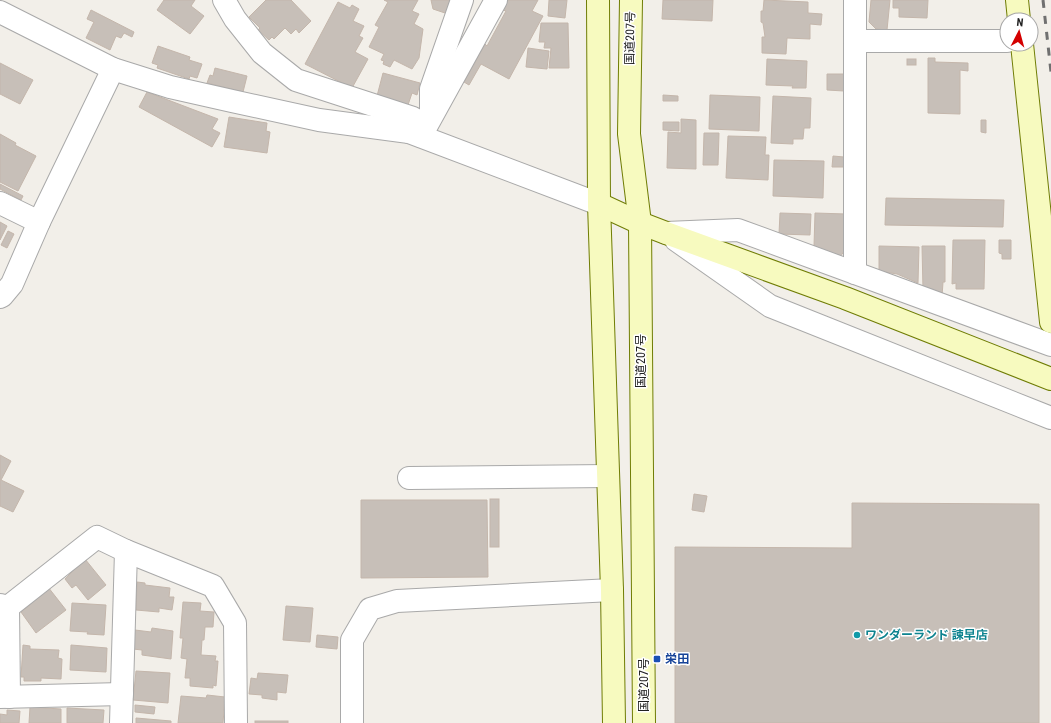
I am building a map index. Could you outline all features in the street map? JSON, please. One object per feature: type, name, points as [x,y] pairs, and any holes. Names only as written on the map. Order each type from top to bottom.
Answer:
[{"type":"street","points":[[224,0],[235,19],[262,53],[296,80],[413,118],[420,129]]},
{"type":"street","points":[[420,129],[431,89],[462,0]]},
{"type":"street","points":[[420,129],[496,0]]},
{"type":"street","points":[[598,0],[599,204],[612,590],[614,723]]},
{"type":"street","name":"国道207号","points":[[631,0],[628,134],[640,223],[644,723]]},
{"type":"street","points":[[854,0],[855,273]]},
{"type":"street","points":[[1017,0],[1018,12]]},
{"type":"street","points":[[0,12],[113,69],[170,87],[319,120],[420,129],[599,204],[640,223],[845,298],[1051,380]]},
{"type":"street","points":[[855,41],[999,41]]},
{"type":"street","points":[[1023,52],[1051,322]]},
{"type":"street","points":[[0,297],[12,284],[39,222],[113,69]]},
{"type":"street","points":[[0,203],[39,222]]},
{"type":"street","points":[[666,233],[738,230],[1051,345]]},
{"type":"street","points":[[666,233],[770,306],[1051,418]]},
{"type":"street","points":[[409,478],[608,476]]},
{"type":"street","points":[[122,694],[5,697],[4,606],[97,536],[126,551],[213,586],[235,623],[236,723]]},
{"type":"street","points":[[121,723],[126,551]]},
{"type":"street","points":[[352,723],[352,640],[370,609],[397,601],[612,590]]},
{"type":"building","points":[[164,0],[195,0],[191,6],[204,16],[190,34],[157,10]]},
{"type":"building","points":[[266,0],[291,0],[311,21],[299,33],[296,29],[291,34],[285,28],[274,39],[272,37],[269,40],[258,30],[260,28],[249,17]]},
{"type":"building","points":[[384,0],[418,0],[412,11],[419,14],[414,24],[423,29],[419,58],[412,69],[394,60],[390,67],[383,64],[384,61],[381,60],[384,54],[369,47],[379,27],[375,25],[388,2]]},
{"type":"building","points":[[431,0],[453,0],[448,14],[433,9]]},
{"type":"building","points":[[508,0],[538,0],[532,11],[543,16],[509,79],[481,64],[469,85],[464,82],[485,44],[487,46],[506,11],[503,10]]},
{"type":"building","points":[[549,0],[567,0],[565,18],[548,16]]},
{"type":"building","points":[[663,0],[713,0],[712,21],[662,19]]},
{"type":"building","points":[[764,0],[808,2],[808,13],[822,14],[821,25],[810,24],[810,39],[787,38],[786,54],[762,53],[762,37],[765,37],[763,23],[761,22],[761,11],[763,11]]},
{"type":"building","points":[[871,0],[890,0],[887,30],[876,29],[869,22]]},
{"type":"building","points":[[893,0],[928,0],[927,18],[899,17],[899,8],[893,8]]},
{"type":"building","points":[[338,2],[350,8],[352,5],[359,9],[353,21],[364,26],[359,36],[363,38],[355,52],[368,59],[352,88],[305,64]]},
{"type":"building","points":[[91,10],[134,32],[132,37],[124,33],[121,38],[116,36],[110,50],[86,38],[94,22],[87,19]]},
{"type":"building","points":[[541,23],[568,23],[569,68],[549,68],[551,48],[544,48],[545,42],[539,42]]},
{"type":"building","points":[[158,46],[190,57],[189,60],[202,64],[197,78],[190,76],[189,79],[157,68],[158,65],[152,63]]},
{"type":"building","points":[[528,48],[549,51],[547,69],[526,67]]},
{"type":"building","points":[[928,58],[935,58],[935,62],[968,63],[968,71],[960,70],[960,114],[928,113]]},
{"type":"building","points":[[767,59],[807,61],[806,88],[766,85]]},
{"type":"building","points":[[907,59],[916,59],[916,65],[907,65]]},
{"type":"building","points":[[0,63],[33,80],[20,104],[0,94]]},
{"type":"building","points":[[215,68],[247,76],[243,92],[207,83],[210,75],[213,76]]},
{"type":"building","points":[[383,73],[420,83],[417,95],[412,93],[408,105],[377,96]]},
{"type":"building","points":[[827,74],[844,74],[844,91],[827,90]]},
{"type":"building","points":[[147,92],[218,119],[212,129],[220,133],[212,147],[139,107]]},
{"type":"building","points":[[663,95],[678,96],[678,101],[663,101]]},
{"type":"building","points":[[710,95],[760,97],[759,131],[709,129]]},
{"type":"building","points":[[773,96],[811,98],[810,128],[804,128],[803,139],[793,139],[793,144],[771,143]]},
{"type":"building","points":[[229,117],[267,123],[266,131],[270,132],[267,153],[224,147]]},
{"type":"building","points":[[681,119],[696,120],[696,169],[667,168],[668,132],[681,133]]},
{"type":"building","points":[[981,120],[986,120],[986,133],[981,132]]},
{"type":"building","points":[[663,122],[679,122],[679,131],[663,130]]},
{"type":"building","points":[[704,133],[719,133],[718,165],[703,165]]},
{"type":"building","points":[[0,134],[16,143],[15,145],[36,156],[18,191],[0,182]]},
{"type":"building","points":[[728,136],[766,137],[765,155],[769,155],[768,180],[726,178]]},
{"type":"building","points":[[833,156],[844,157],[844,167],[832,167]]},
{"type":"building","points":[[774,160],[824,161],[823,198],[773,196]]},
{"type":"building","points":[[0,184],[23,196],[21,200],[0,189]]},
{"type":"building","points":[[886,198],[1004,200],[1003,227],[885,225]]},
{"type":"building","points":[[780,213],[811,214],[810,235],[779,234]]},
{"type":"building","points":[[815,213],[846,214],[845,250],[840,257],[814,246]]},
{"type":"building","points":[[0,222],[7,226],[0,240]]},
{"type":"building","points":[[8,231],[14,234],[7,248],[1,245]]},
{"type":"building","points":[[953,240],[985,240],[984,289],[956,289],[956,283],[952,284]]},
{"type":"building","points":[[999,240],[1011,240],[1011,259],[1002,259],[1002,254],[999,253]]},
{"type":"building","points":[[879,246],[919,247],[918,283],[897,274],[879,271]]},
{"type":"building","points":[[922,246],[945,246],[945,282],[943,282],[942,297],[923,290]]},
{"type":"building","points":[[0,455],[11,461],[1,480],[24,491],[13,512],[0,506]]},
{"type":"building","points":[[694,494],[707,496],[704,512],[692,510]]},
{"type":"building","points":[[490,499],[499,499],[499,547],[490,547]]},
{"type":"building","points":[[361,500],[487,500],[488,577],[361,578]]},
{"type":"building","name":"ワンダーランド 諫早店","points":[[852,503],[1039,504],[1039,723],[675,723],[675,547],[852,548]]},
{"type":"building","points":[[85,559],[106,585],[88,600],[76,585],[72,588],[65,579],[72,572],[71,570]]},
{"type":"building","points":[[137,582],[145,583],[145,585],[170,588],[169,597],[174,597],[172,610],[159,608],[159,612],[136,610]]},
{"type":"building","points":[[48,587],[66,610],[36,633],[21,612],[30,605],[28,602]]},
{"type":"building","points":[[183,602],[201,603],[200,611],[214,612],[213,627],[205,627],[201,655],[216,656],[215,661],[218,661],[216,686],[213,685],[213,688],[190,686],[190,678],[185,678],[187,659],[181,658],[183,638],[180,638]]},
{"type":"building","points":[[72,603],[106,605],[104,635],[70,631]]},
{"type":"building","points":[[286,606],[313,608],[310,642],[283,640]]},
{"type":"building","points":[[152,628],[173,631],[171,659],[142,655],[142,650],[133,649],[135,630],[151,632]]},
{"type":"building","points":[[317,635],[338,637],[337,649],[316,647]]},
{"type":"building","points":[[23,645],[30,646],[30,649],[59,650],[58,658],[62,659],[61,679],[41,678],[41,681],[24,681],[24,677],[21,677]]},
{"type":"building","points":[[71,645],[107,648],[106,672],[70,670]]},
{"type":"building","points":[[136,671],[170,673],[168,703],[133,700]]},
{"type":"building","points":[[258,673],[288,675],[286,693],[277,692],[277,700],[262,698],[262,695],[249,694],[251,678],[257,679]]},
{"type":"building","points":[[207,695],[225,697],[223,723],[178,723],[181,696],[206,698]]},
{"type":"building","points":[[135,705],[155,707],[154,714],[135,712]]},
{"type":"building","points":[[30,707],[61,709],[61,723],[29,723]]},
{"type":"building","points":[[67,708],[104,710],[103,723],[67,723]]},
{"type":"building","points":[[7,710],[20,711],[19,723],[0,723],[0,714],[7,715]]},
{"type":"building","points":[[136,718],[171,721],[171,723],[136,723]]},
{"type":"building","points":[[255,721],[288,721],[288,723],[255,723]]},
{"type":"railway","points":[[1043,0],[1051,72]]},
{"type":"place","name":"ワンダーランド 諫早店","points":[[857,635]]},
{"type":"place","name":"栄田","points":[[657,659]]}]
